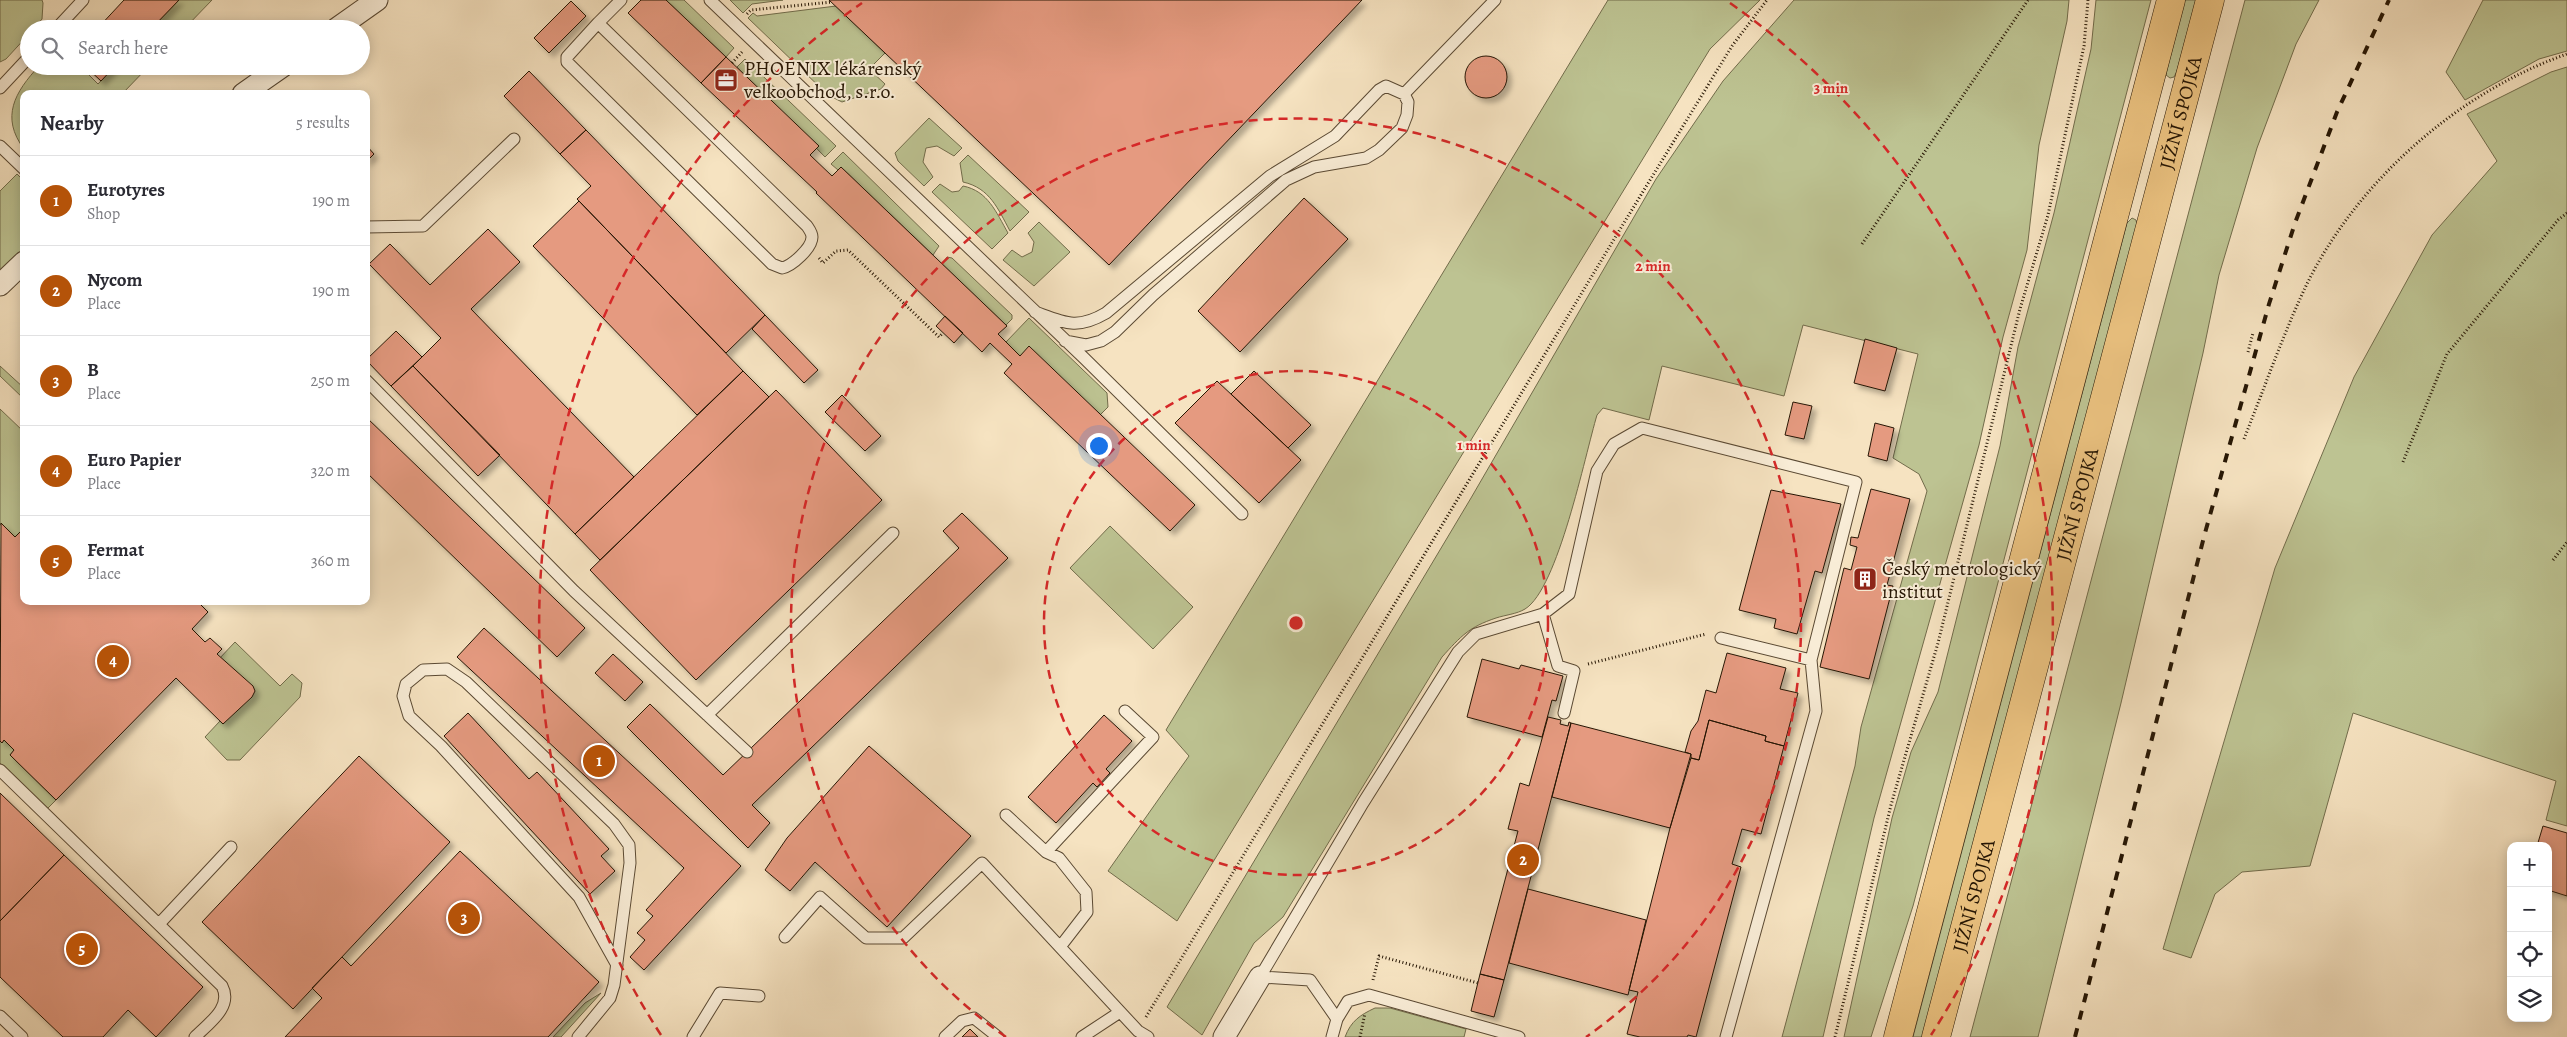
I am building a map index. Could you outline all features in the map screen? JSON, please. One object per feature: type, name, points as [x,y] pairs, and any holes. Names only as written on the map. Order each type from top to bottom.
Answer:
[{"type":"highway","name":"JIŽNÍ SPOJKA","points":[[1898,1037],[2171,0]]},
{"type":"highway","name":"JIŽNÍ SPOJKA","points":[[1936,1037],[2210,0]]},
{"type":"street","points":[[349,20],[377,0]]},
{"type":"street","points":[[249,90],[269,75]]},
{"type":"street","points":[[0,285],[20,266]]},
{"type":"street","points":[[1224,1037],[1260,977]]},
{"type":"lane","points":[[64,20],[83,0]]},
{"type":"lane","points":[[598,23],[807,226],[812,237],[807,248],[788,266],[776,267],[772,264],[567,62],[567,57],[598,23],[620,0]]},
{"type":"lane","points":[[710,0],[1065,340],[1242,514]]},
{"type":"lane","points":[[1404,94],[1495,0]]},
{"type":"lane","points":[[0,88],[20,67]]},
{"type":"lane","points":[[1035,312],[1072,325],[1090,323],[1106,314],[1270,176],[1335,136],[1379,90],[1386,86],[1404,94],[1408,102],[1407,115],[1402,128],[1379,150],[1366,158],[1314,167],[1286,180],[1153,295],[1114,332],[1101,341],[1086,345],[1065,340]]},
{"type":"lane","points":[[370,227],[423,226],[514,139]]},
{"type":"lane","points":[[0,146],[20,166]]},
{"type":"lane","points":[[370,384],[574,591],[747,752]]},
{"type":"lane","points":[[1337,1019],[1310,980],[1260,977],[1363,803],[1458,652],[1476,634],[1543,614],[1569,594],[1597,471],[1614,444],[1642,428],[1856,482],[1811,660],[1816,711],[1726,1037]]},
{"type":"lane","points":[[707,715],[893,533]]},
{"type":"lane","points":[[1543,614],[1558,666],[1574,671],[1564,713]]},
{"type":"lane","points":[[1721,638],[1811,660]]},
{"type":"lane","points":[[578,1037],[610,998],[617,965],[630,864],[628,845],[623,834],[466,682],[447,669],[423,670],[406,684],[403,696],[409,716],[441,746],[579,897],[617,965]]},
{"type":"lane","points":[[1046,852],[1153,737],[1125,710]]},
{"type":"lane","points":[[0,770],[218,982],[225,992],[224,1005],[195,1037]]},
{"type":"lane","points":[[1006,815],[1046,852],[1059,858],[1077,879],[1087,897],[1087,912],[1060,947]]},
{"type":"lane","points":[[159,924],[231,847]]},
{"type":"lane","points":[[786,937],[820,897],[866,938],[903,938],[982,863],[1120,1012],[1143,1034]]},
{"type":"lane","points":[[693,1037],[720,993],[759,996]]},
{"type":"lane","points":[[1332,1037],[1337,1019],[1348,1001],[1369,995],[1519,1037]]},
{"type":"lane","points":[[1082,1037],[1120,1012]]},
{"type":"lane","points":[[0,1016],[22,1037]]},
{"type":"lane","points":[[945,1037],[962,1021],[974,1018],[998,1037]]},
{"type":"path","points":[[788,0],[790,7]]},
{"type":"path","points":[[1143,1034],[1642,193],[1732,46],[1766,0]]},
{"type":"path","points":[[1862,244],[2028,0]]},
{"type":"path","points":[[1835,1037],[1891,805],[1938,643],[2020,309],[2048,215],[2084,46],[2088,0]]},
{"type":"path","points":[[746,16],[751,10],[832,2]]},
{"type":"path","points":[[732,62],[742,52]]},
{"type":"path","points":[[2244,439],[2306,287],[2340,230],[2385,173],[2427,132],[2501,83],[2542,63],[2567,54]]},
{"type":"path","points":[[2403,462],[2447,354],[2558,220],[2567,214]]},
{"type":"path","points":[[807,248],[824,263],[836,251],[848,250],[939,337],[943,333]]},
{"type":"path","points":[[2248,352],[2253,333]]},
{"type":"path","points":[[2553,560],[2567,542]]},
{"type":"path","points":[[1574,671],[1585,665],[1706,634],[1721,638]]},
{"type":"path","points":[[1360,1037],[1379,956],[1478,982]]},
{"type":"green space","points":[[0,0],[42,0],[42,19],[20,20],[20,44],[6,59],[0,62]]},
{"type":"green space","points":[[179,0],[212,0],[193,20],[160,20]]},
{"type":"green space","points":[[666,0],[684,0],[734,48],[726,57]]},
{"type":"green space","points":[[730,0],[783,0],[752,4],[743,13]]},
{"type":"green space","points":[[1608,0],[1760,0],[1710,49],[1177,921],[1108,871],[1189,756],[1166,730]]},
{"type":"green space","points":[[1794,0],[2069,0],[2067,21],[2039,145],[2027,250],[2003,337],[1979,445],[1874,818],[1823,1037],[1782,1037],[1855,766],[1861,727],[1927,491],[1919,474],[1893,458],[1918,354],[1803,325],[1784,396],[1662,366],[1649,420],[1603,408],[1597,415],[1569,520],[1548,576],[1537,597],[1522,611],[1487,621],[1472,629],[1460,638],[1442,657],[1283,917],[1254,943],[1202,1035],[1167,1007],[1471,498],[1656,179],[1723,81]]},
{"type":"green space","points":[[2096,0],[2151,0],[1913,906],[1871,1037],[1844,1037],[1892,818],[1911,752],[1938,692],[2000,446],[2018,347],[2054,213],[2091,49]]},
{"type":"green space","points":[[2185,0],[2196,0],[2177,71],[2174,77],[2170,78],[2166,75],[2167,69]]},
{"type":"green space","points":[[2245,0],[2319,0],[2296,44],[2257,148],[2219,275],[2203,353],[2121,703],[2038,1037],[1970,1037]]},
{"type":"green space","points":[[2483,0],[2567,0],[2567,51],[2539,59],[2465,100],[2446,72]]},
{"type":"green space","points":[[836,6],[885,53],[869,69],[885,84],[881,89],[842,102],[828,95],[748,18],[753,13],[757,16]]},
{"type":"green space","points":[[745,59],[836,146],[825,157],[737,67]]},
{"type":"green space","points":[[2567,67],[2567,826],[2546,820],[2556,781],[2353,713],[2310,866],[2242,872],[2215,894],[2191,958],[2163,949],[2275,568],[2354,377],[2432,235],[2497,161],[2467,114],[2551,72]]},
{"type":"green space","points":[[89,75],[98,84],[106,75],[140,75],[126,90],[20,90],[30,76]]},
{"type":"green space","points":[[20,90],[20,142],[13,126],[12,116]]},
{"type":"green space","points":[[929,118],[962,148],[954,156],[937,146],[926,148],[923,162],[933,177],[924,186],[898,161],[895,153]]},
{"type":"green space","points":[[843,152],[939,246],[933,255],[841,167],[838,170],[831,164]]},
{"type":"green space","points":[[968,155],[1029,212],[1010,231],[997,207],[987,194],[963,182],[960,163]]},
{"type":"green space","points":[[17,174],[20,177],[20,252],[0,273],[0,191]]},
{"type":"green space","points":[[940,184],[952,192],[959,191],[963,186],[979,192],[995,210],[1008,233],[992,249],[932,192]]},
{"type":"green space","points":[[2132,218],[2136,220],[2137,225],[1923,1037],[1913,1037],[2127,223]]},
{"type":"green space","points":[[1039,222],[1070,252],[1034,286],[1003,260],[1012,250],[1022,257],[1032,252],[1034,242],[1028,233]]},
{"type":"green space","points":[[947,257],[952,258],[1012,315],[1012,319],[1006,325],[942,264]]},
{"type":"green space","points":[[1029,318],[1107,393],[1108,407],[1100,415],[1020,356],[1006,342]]},
{"type":"green space","points":[[0,366],[20,384],[20,395],[0,376]]},
{"type":"green space","points":[[0,409],[20,428],[20,532],[15,537],[2,524],[0,525]]},
{"type":"green space","points":[[1110,526],[1193,607],[1153,649],[1070,568]]},
{"type":"green space","points":[[235,642],[280,686],[292,674],[302,683],[300,697],[240,760],[227,760],[205,737],[250,689],[218,660]]},
{"type":"green space","points":[[4,740],[14,750],[10,755],[56,800],[47,809],[0,763],[0,741],[2,743]]},
{"type":"green space","points":[[601,993],[561,1037],[553,1037],[585,1003]]},
{"type":"green space","points":[[1375,1008],[1390,1008],[1466,1029],[1464,1037],[1345,1037],[1357,1019]]},
{"type":"building","points":[[124,0],[179,0],[160,20],[105,20]]},
{"type":"building","points":[[641,0],[666,0],[726,57],[701,83],[628,13]]},
{"type":"building","points":[[829,0],[1362,0],[1109,265]]},
{"type":"building","points":[[571,1],[586,16],[549,53],[534,38]]},
{"type":"building","points":[[1490,56],[1498,59],[1504,65],[1507,77],[1504,89],[1498,95],[1482,98],[1474,95],[1468,89],[1465,73],[1468,65],[1474,59]]},
{"type":"building","points":[[726,57],[819,146],[810,155],[832,176],[841,167],[1007,326],[998,334],[1020,356],[1029,346],[1195,505],[1170,531],[1004,373],[1012,364],[990,343],[982,352],[701,83]]},
{"type":"building","points":[[529,71],[586,130],[560,154],[504,96]]},
{"type":"building","points":[[95,75],[107,75],[101,81]]},
{"type":"building","points":[[586,130],[765,315],[726,353],[577,199],[591,186],[560,154]]},
{"type":"building","points":[[370,150],[374,154],[370,158]]},
{"type":"building","points":[[1304,198],[1348,239],[1240,352],[1198,311]]},
{"type":"building","points":[[579,201],[743,371],[697,415],[533,246]]},
{"type":"building","points":[[488,229],[520,262],[471,309],[634,477],[575,534],[413,366],[441,338],[370,263],[390,244],[430,285]]},
{"type":"building","points":[[765,315],[818,370],[804,383],[752,329]]},
{"type":"building","points":[[945,316],[963,333],[954,343],[936,326]]},
{"type":"building","points":[[396,331],[422,357],[391,386],[370,364],[370,356]]},
{"type":"building","points":[[1865,339],[1897,348],[1885,391],[1854,383]]},
{"type":"building","points":[[413,366],[500,455],[478,476],[391,386]]},
{"type":"building","points":[[743,371],[769,397],[600,560],[575,534]]},
{"type":"building","points":[[1254,371],[1311,425],[1288,448],[1231,394]]},
{"type":"building","points":[[1217,381],[1301,460],[1259,503],[1175,423]]},
{"type":"building","points":[[776,390],[882,500],[696,680],[590,570]]},
{"type":"building","points":[[842,395],[881,436],[865,451],[825,412]]},
{"type":"building","points":[[1793,402],[1812,406],[1804,439],[1785,435]]},
{"type":"building","points":[[370,421],[585,628],[557,657],[370,476]]},
{"type":"building","points":[[1875,423],[1894,428],[1887,461],[1868,456]]},
{"type":"building","name":"Český metrologický institut","points":[[1871,489],[1910,499],[1887,585],[1893,586],[1869,679],[1820,667],[1844,568],[1851,570],[1857,547],[1850,545],[1851,537],[1858,538]]},
{"type":"building","points":[[1771,490],[1841,504],[1822,573],[1815,571],[1797,634],[1774,628],[1776,619],[1739,610]]},
{"type":"building","points":[[962,513],[1008,558],[752,805],[770,823],[748,848],[627,727],[650,704],[723,775],[959,548],[943,531]]},
{"type":"building","points":[[1,523],[15,537],[20,532],[20,605],[201,605],[208,612],[192,629],[205,642],[210,638],[222,649],[217,654],[253,686],[255,691],[252,697],[223,724],[176,678],[56,800],[10,755],[14,750],[4,740],[2,743],[0,741]]},
{"type":"building","points":[[484,628],[741,866],[644,970],[630,957],[645,940],[637,933],[653,916],[646,910],[684,868],[457,657]]},
{"type":"building","points":[[1727,653],[1786,668],[1780,689],[1798,693],[1784,746],[1765,741],[1766,736],[1709,720],[1699,760],[1691,758],[1691,754],[1685,752],[1691,731],[1698,721],[1706,690],[1716,693]]},
{"type":"building","points":[[613,654],[643,682],[625,701],[595,673]]},
{"type":"building","points":[[1482,659],[1519,669],[1521,665],[1563,676],[1556,701],[1552,700],[1542,737],[1467,717]]},
{"type":"building","points":[[468,713],[529,779],[537,772],[609,849],[601,856],[615,871],[590,894],[444,736]]},
{"type":"building","points":[[1104,715],[1132,741],[1106,769],[1110,773],[1097,787],[1093,783],[1056,823],[1028,797]]},
{"type":"building","points":[[1548,717],[1561,720],[1560,724],[1568,726],[1569,722],[1571,723],[1504,980],[1480,974],[1518,831],[1508,829],[1520,783],[1529,786]]},
{"type":"building","points":[[1709,720],[1766,736],[1765,741],[1784,746],[1761,834],[1742,829],[1732,864],[1741,867],[1696,1037],[1688,1035],[1687,1037],[1640,1037],[1627,1034],[1638,992],[1629,990],[1670,828],[1691,758],[1699,760]]},
{"type":"building","points":[[1571,723],[1691,754],[1670,828],[1552,797]]},
{"type":"building","points":[[869,746],[971,836],[887,927],[815,862],[790,891],[765,870],[787,838]]},
{"type":"building","points":[[359,756],[450,842],[293,1009],[202,922]]},
{"type":"building","points":[[0,793],[64,855],[0,921]]},
{"type":"building","points":[[2543,826],[2567,833],[2567,896],[2552,891],[2552,842],[2538,842]]},
{"type":"building","points":[[460,851],[599,982],[548,1037],[285,1037],[322,998],[312,988],[342,957],[351,966]]},
{"type":"building","points":[[64,855],[203,987],[156,1037],[128,1010],[103,1037],[63,1037],[0,977],[0,921]]},
{"type":"building","points":[[1528,889],[1646,920],[1628,995],[1509,963]]},
{"type":"building","points":[[1480,974],[1504,980],[1494,1017],[1471,1011]]},
{"type":"building","points":[[970,1029],[978,1037],[962,1037]]},
{"type":"railway","points":[[2075,1037],[2205,533],[2269,304],[2295,223],[2337,112],[2389,0]]},
{"type":"place","name":"PHOENIX lékárenský velkoobchod, s.r.o.","points":[[726,80]]},
{"type":"place","name":"Český metrologický institut","points":[[1865,579]]},
{"type":"place","name":"Euro Papier","points":[[113,661]]},
{"type":"place","name":"Eurotyres","points":[[599,761]]},
{"type":"place","name":"Nycom","points":[[1523,860]]},
{"type":"place","name":"B","points":[[464,918]]},
{"type":"place","name":"Fermat","points":[[82,949]]}]
